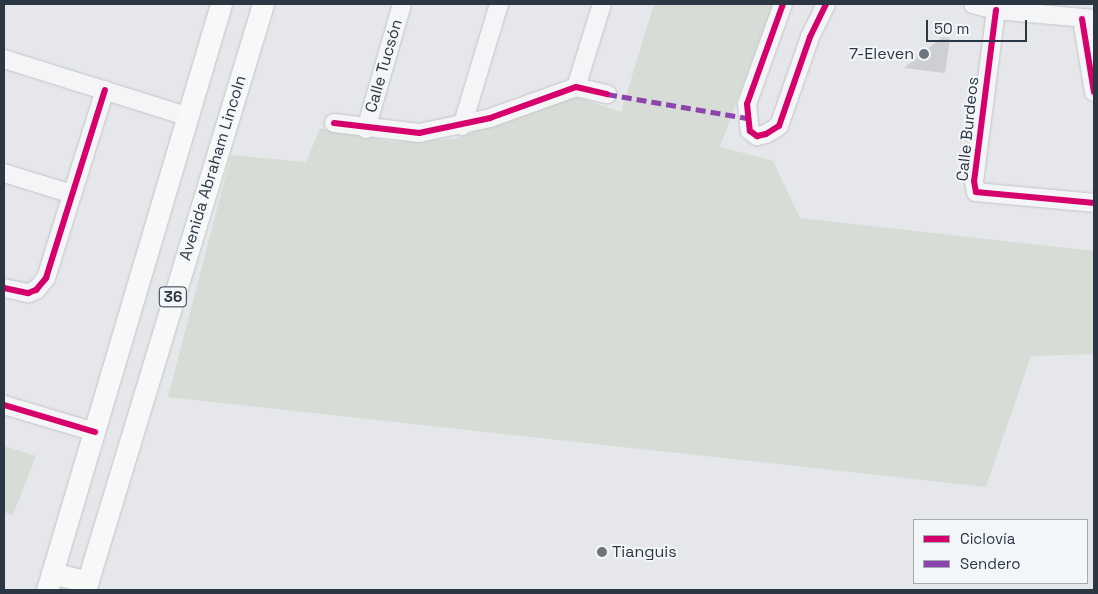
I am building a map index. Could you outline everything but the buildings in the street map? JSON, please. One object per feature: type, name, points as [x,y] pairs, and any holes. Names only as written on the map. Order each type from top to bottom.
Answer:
[{"type":"main road","name":"36","points":[[49,582],[189,117],[221,4]]},
{"type":"main road","name":"Avenida Abraham Lincoln","points":[[87,586],[263,4]]},
{"type":"main road","points":[[49,582],[87,586]]},
{"type":"street","name":"Calle Tucsón","points":[[366,128],[402,4]]},
{"type":"street","points":[[462,126],[498,4]]},
{"type":"street","points":[[576,88],[602,4]]},
{"type":"street","points":[[783,4],[747,104],[750,131],[757,136],[766,134],[779,126],[810,37],[826,4]]},
{"type":"street","points":[[973,4],[996,10],[1088,19],[1094,92]]},
{"type":"street","name":"Calle Burdeos","points":[[996,10],[974,181],[976,192],[1094,203]]},
{"type":"street","points":[[4,59],[189,117]]},
{"type":"street","points":[[334,123],[419,134],[462,126],[576,88],[607,94]]},
{"type":"street","points":[[4,288],[28,293],[42,285],[105,90]]},
{"type":"street","points":[[4,173],[72,194]]},
{"type":"street","points":[[4,405],[95,432]]},
{"type":"shaded area","points":[[654,4],[773,4],[720,147],[773,161],[800,218],[1094,251],[1094,354],[1031,356],[986,487],[168,397],[231,155],[306,162],[320,128],[395,142],[455,139],[567,94],[621,112]]},
{"type":"shaded area","points":[[4,446],[36,456],[13,515],[4,512]]},
{"type":"marked path","points":[[607,94],[747,118]]},
{"type":"cycle path","points":[[783,4],[747,104],[750,131],[757,136],[766,134],[779,126],[810,37],[826,4]]},
{"type":"cycle path","points":[[996,10],[974,181],[976,192],[1094,203]]},
{"type":"cycle path","points":[[1082,19],[1094,92]]},
{"type":"cycle path","points":[[334,123],[419,133],[490,118],[576,87],[607,94]]},
{"type":"cycle path","points":[[4,288],[28,293],[36,290],[46,278],[105,90]]},
{"type":"cycle path","points":[[4,405],[95,432]]},
{"type":"place","name":"7-Eleven","points":[[924,54]]},
{"type":"place","name":"Tianguis","points":[[602,552]]}]
